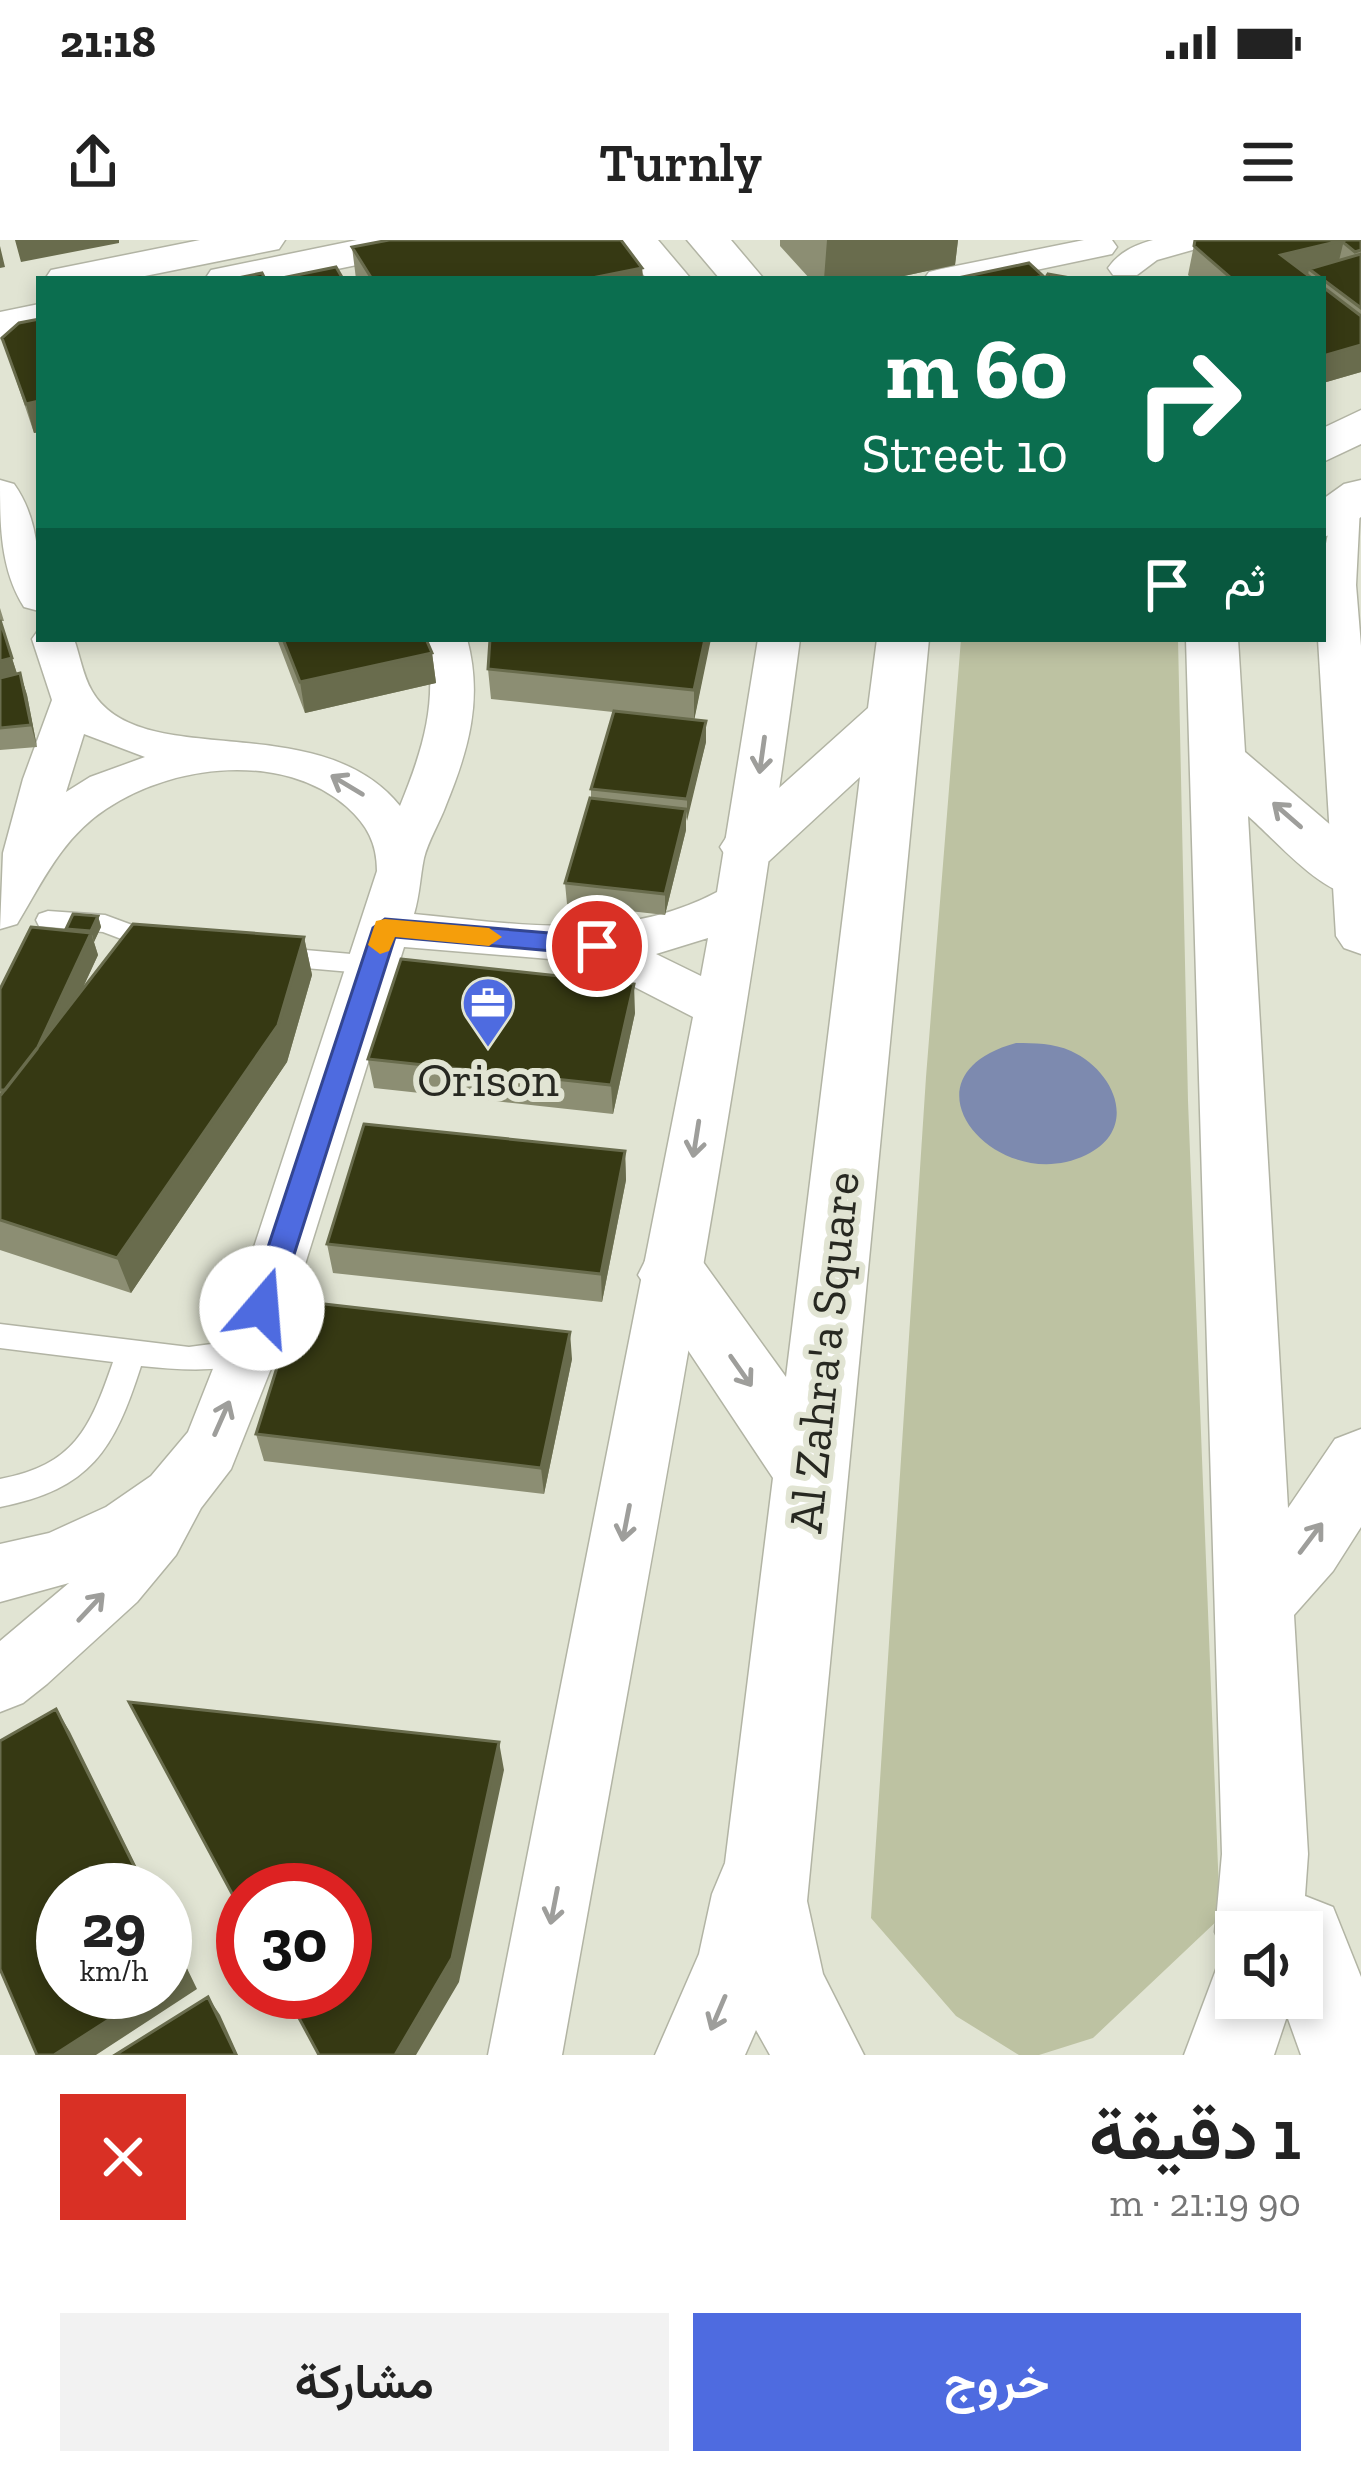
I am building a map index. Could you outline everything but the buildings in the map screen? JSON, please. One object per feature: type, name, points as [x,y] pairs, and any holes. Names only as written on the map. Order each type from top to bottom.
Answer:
[{"type":"main road","points":[[81,276],[264,240]]},
{"type":"main road","points":[[241,276],[419,240]]},
{"type":"main road","points":[[637,240],[667,276]]},
{"type":"main road","points":[[708,240],[740,276]]},
{"type":"main road","points":[[1326,520],[1361,497]]},
{"type":"main road","name":"Al Zahra'a Square","points":[[819,2055],[782,1988],[764,1900],[903,642]]},
{"type":"main road","points":[[1212,642],[1263,1807],[1260,1911]]},
{"type":"main road","points":[[744,874],[897,712]]},
{"type":"main road","points":[[1216,757],[1354,877]]},
{"type":"main road","points":[[673,1275],[811,1470]]},
{"type":"main road","points":[[1251,1607],[1306,1546],[1361,1462]]},
{"type":"main road","points":[[1263,1807],[1294,1911]]},
{"type":"main road","points":[[700,2055],[742,1958],[771,1820]]},
{"type":"main road","points":[[1323,1994],[1346,2055]]},
{"type":"main road","points":[[1229,2055],[1241,2019]]},
{"type":"street","points":[[966,276],[1145,254],[1191,240]]},
{"type":"street","points":[[0,492],[32,554]]},
{"type":"street","points":[[1361,497],[1340,554],[1335,585],[1361,936]]},
{"type":"street","points":[[54,642],[74,701],[96,721],[127,736],[211,757],[294,762],[333,776],[365,796],[388,823],[403,854]]},
{"type":"street","points":[[0,1681],[76,1623],[152,1541],[224,1418],[380,946],[400,882],[403,854],[451,730],[456,694],[454,658],[447,642]]},
{"type":"street","points":[[525,2055],[673,1275],[744,874],[779,642]]},
{"type":"street","points":[[0,912],[24,864],[46,779],[74,701]]},
{"type":"street","points":[[24,864],[64,815],[104,789],[152,769],[211,757]]},
{"type":"street","points":[[380,946],[597,946],[679,930],[717,916],[744,874]]},
{"type":"street","points":[[597,946],[718,1007]]},
{"type":"street","points":[[0,1574],[82,1550],[140,1518],[191,1478]]},
{"type":"lane","points":[[48,920],[105,924],[182,948]]},
{"type":"lane","points":[[246,953],[380,946]]},
{"type":"lane","points":[[0,1336],[189,1359],[249,1351]]},
{"type":"lane","points":[[0,1492],[28,1489],[57,1478],[82,1460],[100,1437],[131,1352]]},
{"type":"green space","points":[[961,642],[1178,642],[1188,1101],[1220,1911],[1215,1911],[1215,1923],[1093,2038],[1039,2055],[1019,2055],[956,2016],[871,1918],[926,1077]]},
{"type":"water","points":[[1016,1043],[1064,1048],[1100,1072],[1117,1116],[1103,1144],[1086,1155],[1052,1164],[1020,1160],[992,1147],[971,1128],[960,1105],[962,1081],[980,1059]]},
{"type":"slow traffic","points":[[380,945],[385,928],[489,937]]},
{"type":"place","name":"Orison","points":[[488,1049]]},
{"type":"route","points":[[262,1308],[385,928],[597,946]]}]
